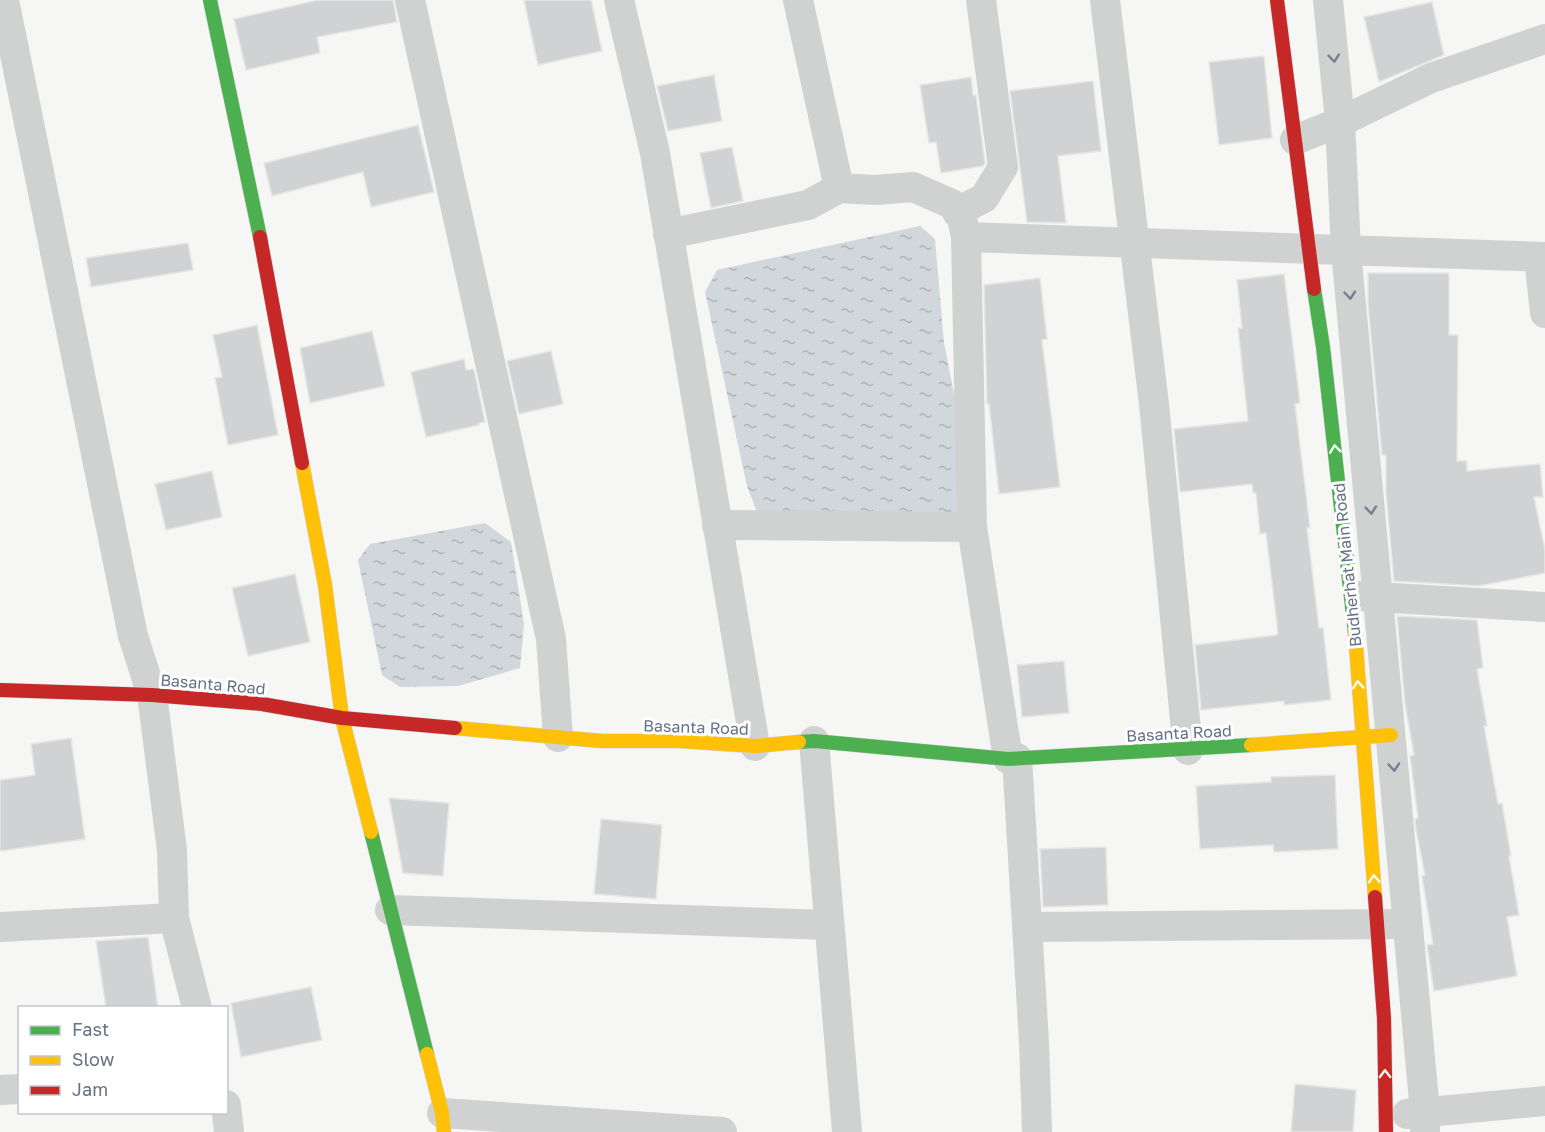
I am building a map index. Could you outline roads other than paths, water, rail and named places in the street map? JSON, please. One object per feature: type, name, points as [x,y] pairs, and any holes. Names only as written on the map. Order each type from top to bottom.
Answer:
[{"type":"street","points":[[4,0],[133,636],[152,695],[172,850],[174,918],[196,1006]]},
{"type":"street","points":[[210,0],[262,249],[305,474],[325,585],[342,718],[443,1123],[722,1132]]},
{"type":"street","points":[[410,0],[551,639],[558,737]]},
{"type":"street","points":[[619,0],[655,153],[755,746]]},
{"type":"street","points":[[798,0],[839,188]]},
{"type":"street","points":[[962,224],[984,198],[1003,167],[981,0]]},
{"type":"street","points":[[1105,0],[1154,404],[1188,750]]},
{"type":"street","name":"Budherhat Main Road","points":[[1277,0],[1307,248],[1365,596],[1391,735],[1425,1122]]},
{"type":"street","name":"Budherhat Main Road","points":[[1328,0],[1340,122],[1365,596],[1361,737],[1378,924],[1384,1018],[1386,1124]]},
{"type":"street","points":[[1295,140],[1340,122],[1431,78],[1545,39]]},
{"type":"street","points":[[669,234],[808,205],[839,188],[875,190],[913,187],[952,204],[962,224],[972,527],[1012,759],[1028,927],[1037,1132]]},
{"type":"street","points":[[962,224],[1135,243],[1542,257],[1545,313]]},
{"type":"street","points":[[717,525],[972,527]]},
{"type":"street","points":[[1365,596],[1545,607]]},
{"type":"street","name":"Basanta Road","points":[[0,690],[152,695],[262,704],[342,718],[558,737],[755,746],[814,741],[1012,759],[1188,750],[1391,735]]},
{"type":"street","points":[[814,741],[847,1132]]},
{"type":"street","points":[[390,910],[829,924]]},
{"type":"street","points":[[0,927],[174,918]]},
{"type":"street","points":[[1028,927],[1408,924]]},
{"type":"street","points":[[0,1090],[18,1089]]},
{"type":"street","points":[[1386,1124],[1425,1122],[1545,1101]]},
{"type":"street","points":[[227,1114],[229,1132]]},
{"type":"water","points":[[920,226],[935,239],[944,343],[971,479],[954,520],[760,520],[747,486],[705,292],[717,270]]},
{"type":"water","points":[[485,523],[511,542],[524,624],[520,668],[458,686],[400,687],[382,675],[358,560],[370,544]]}]
